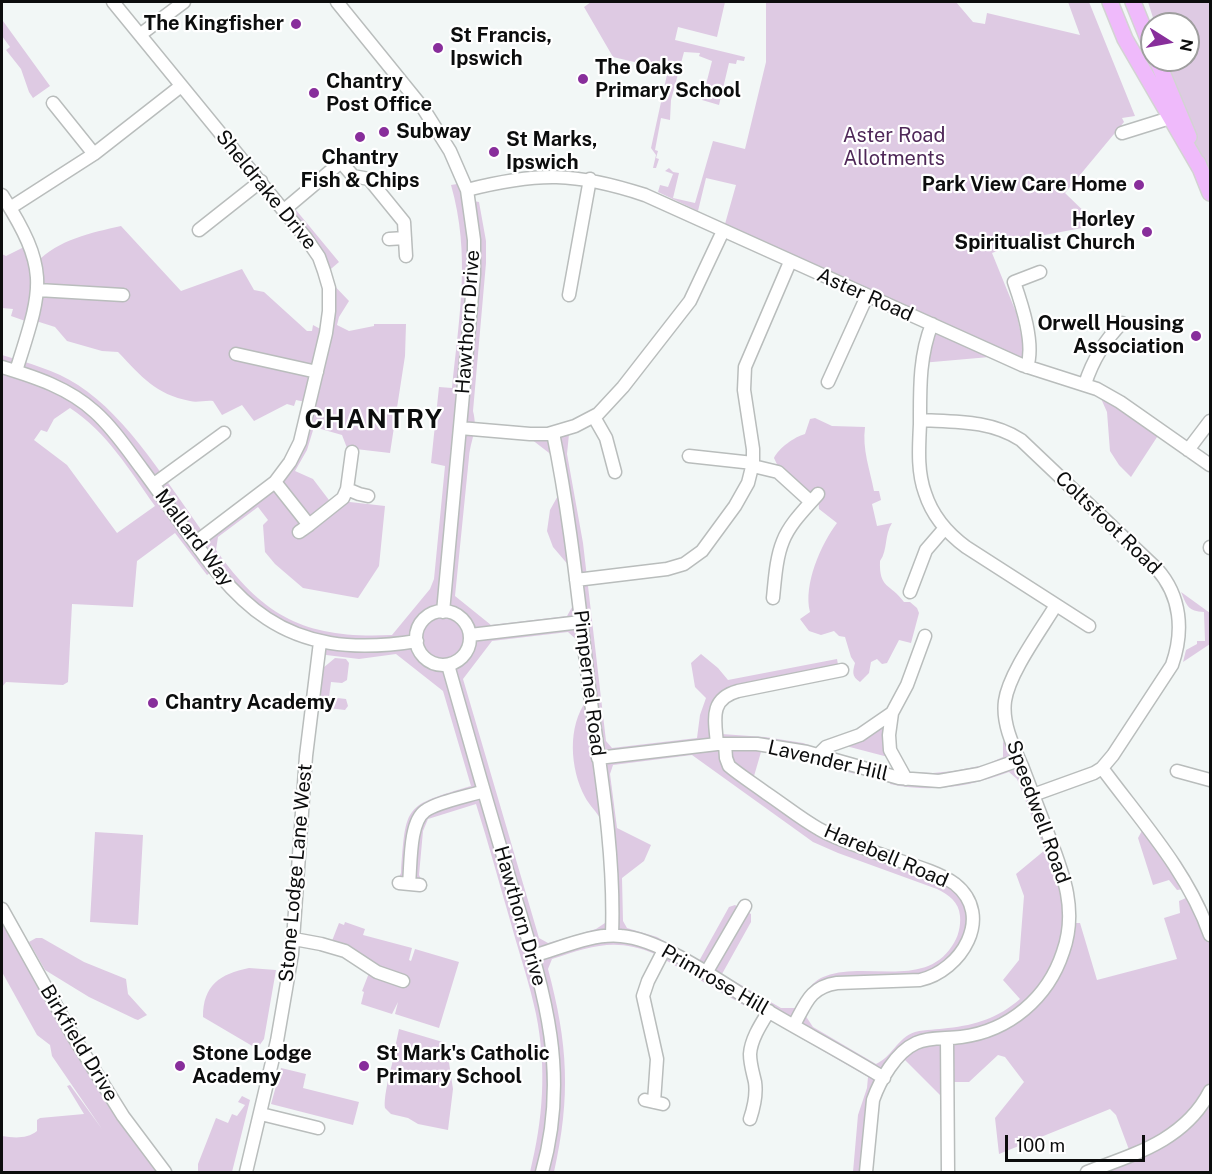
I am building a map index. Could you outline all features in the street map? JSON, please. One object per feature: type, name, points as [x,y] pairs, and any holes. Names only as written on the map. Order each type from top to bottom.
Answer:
[{"type":"main road","points":[[1110,2],[1125,39],[1201,170]]},
{"type":"main road","points":[[1133,2],[1140,19]]},
{"type":"main road","points":[[1162,72],[1210,193]]},
{"type":"street","name":"Sheldrake Drive","points":[[113,2],[284,210],[315,251],[327,278],[328,320],[300,442],[290,462],[275,482],[196,542]]},
{"type":"street","points":[[141,34],[184,2]]},
{"type":"street","name":"Hawthorn Drive","points":[[337,2],[427,113],[450,151],[467,190],[475,263],[443,612]]},
{"type":"street","points":[[10,208],[94,154],[181,86]]},
{"type":"street","points":[[53,103],[94,154]]},
{"type":"street","points":[[1122,133],[1170,118]]},
{"type":"street","points":[[284,210],[341,162],[353,176],[368,178],[404,222],[406,256]]},
{"type":"street","name":"Aster Road","points":[[467,190],[529,177],[562,176],[590,179],[645,195],[932,324],[924,345],[921,363],[920,464],[923,486],[934,513],[945,528],[966,547],[1089,626]]},
{"type":"street","points":[[569,295],[590,179]]},
{"type":"street","points":[[200,230],[261,181]]},
{"type":"street","points":[[2,195],[31,247],[37,271],[38,290],[34,315],[16,371]]},
{"type":"street","points":[[460,428],[530,434],[553,433],[594,417],[610,402],[690,301],[723,231]]},
{"type":"street","points":[[389,239],[405,238]]},
{"type":"street","points":[[576,580],[667,570],[691,560],[707,545],[735,506],[748,483],[753,465],[753,449],[744,396],[744,372],[751,349],[790,262]]},
{"type":"street","points":[[1027,368],[1030,351],[1022,305],[1014,282],[1040,272]]},
{"type":"street","points":[[38,290],[123,296]]},
{"type":"street","points":[[828,382],[867,296]]},
{"type":"street","points":[[1085,384],[1100,349],[1122,323]]},
{"type":"street","points":[[932,324],[1027,368],[1085,384],[1120,402],[1210,465]]},
{"type":"street","points":[[236,354],[317,372]]},
{"type":"street","name":"Mallard Way","points":[[2,367],[52,384],[90,407],[116,435],[231,588],[256,612],[281,627],[320,642],[362,647],[417,641]]},
{"type":"street","points":[[594,417],[606,438],[615,472]]},
{"type":"street","name":"Coltsfoot Road","points":[[920,420],[982,424],[1001,429],[1017,438],[1040,456],[1157,569],[1170,587],[1178,609],[1180,631],[1178,649],[1172,665],[1113,755],[1102,768],[1033,795]]},
{"type":"street","points":[[1188,450],[1210,421]]},
{"type":"street","points":[[154,484],[224,433]]},
{"type":"street","name":"Pimpernel Road","points":[[553,433],[566,500],[598,758],[611,871],[612,935]]},
{"type":"street","points":[[275,482],[304,529],[341,501],[347,489],[352,452]]},
{"type":"street","points":[[689,456],[753,465],[778,472],[814,498],[791,526],[783,541],[778,557],[773,598]]},
{"type":"street","points":[[347,489],[358,495],[368,496]]},
{"type":"street","points":[[910,592],[926,550],[945,528]]},
{"type":"street","name":"Speedwell Road","points":[[866,1173],[873,1100],[884,1078],[900,1055],[910,1046],[927,1039],[986,1032],[1020,1012],[1043,992],[1064,951],[1070,924],[1066,884],[1019,760],[1006,722],[1005,709],[1006,695],[1016,672],[1056,605]]},
{"type":"street","points":[[443,612],[452,613],[460,618],[470,635],[468,648],[463,656],[448,665],[429,661],[419,650],[417,641],[417,632],[423,621],[434,613],[443,612]]},
{"type":"street","points":[[470,635],[581,622]]},
{"type":"street","points":[[906,779],[890,750],[889,735],[892,713],[907,685],[925,636]]},
{"type":"street","name":"Stone Lodge Lane West","points":[[246,1173],[282,1012],[294,939],[306,756],[320,642]]},
{"type":"street","name":"Hawthorn Drive","points":[[448,665],[533,956],[551,1030],[555,1072],[552,1125],[542,1173]]},
{"type":"street","name":"Harebell Road","points":[[794,1025],[811,995],[825,986],[837,983],[920,980],[932,977],[957,959],[968,941],[972,925],[971,909],[964,894],[950,881],[838,838],[811,824],[729,766],[721,744],[716,710],[719,702],[727,695],[842,670]]},
{"type":"street","points":[[818,755],[826,747],[860,735],[892,713]]},
{"type":"street","name":"Lavender Hill","points":[[598,758],[721,744],[762,744],[818,755],[906,779],[926,781],[954,780],[1019,760]]},
{"type":"street","points":[[1102,768],[1180,872],[1198,905],[1210,935]]},
{"type":"street","points":[[1177,771],[1210,780]]},
{"type":"street","points":[[409,884],[414,828],[421,815],[430,808],[484,791]]},
{"type":"street","points":[[706,973],[745,906]]},
{"type":"street","name":"Birkfield Drive","points":[[2,909],[5,923],[123,1116],[165,1173]]},
{"type":"street","name":"Primrose Hill","points":[[533,956],[592,938],[612,935],[643,940],[706,973],[884,1078]]},
{"type":"street","points":[[294,939],[345,951],[379,973],[402,981]]},
{"type":"street","points":[[654,1102],[657,1059],[643,996],[664,950]]},
{"type":"street","points":[[750,1119],[756,1090],[751,1046],[769,1011]]},
{"type":"street","points":[[947,1038],[948,1173]]},
{"type":"street","points":[[1087,1173],[1168,1138],[1193,1117],[1210,1091]]},
{"type":"street","points":[[261,1114],[318,1128]]},
{"type":"green space","points":[[591,2],[725,2],[717,37],[678,27],[675,40],[745,57],[744,61],[737,60],[736,64],[729,63],[719,105],[702,100],[712,61],[699,56],[700,53],[684,52],[671,100],[670,120],[661,118],[655,150],[658,151],[656,158],[659,159],[656,168],[653,168],[656,155],[651,148],[668,70],[613,57],[584,7]]},
{"type":"green space","name":"Aster Road Allotments","points":[[766,2],[956,2],[973,22],[985,24],[987,13],[1080,35],[1068,2],[1089,2],[1135,116],[1122,118],[1124,122],[1065,193],[1098,225],[1034,237],[992,253],[1016,312],[1027,360],[1001,356],[921,363],[931,324],[723,231],[736,185],[706,178],[698,211],[658,192],[660,185],[668,187],[673,174],[665,171],[669,168],[679,173],[673,198],[695,203],[713,141],[745,149],[766,62]]},
{"type":"green space","points":[[1148,2],[1210,2],[1210,193],[1170,72],[1200,72],[1200,12],[1151,12]]},
{"type":"green space","points":[[3,21],[50,86],[33,98],[21,69],[6,50],[10,47],[2,36]]},
{"type":"green space","points":[[457,184],[467,190],[468,200],[479,202],[486,241],[473,411],[474,429],[469,457],[455,596],[491,625],[567,616],[575,602],[570,567],[553,547],[547,531],[550,510],[560,492],[553,456],[531,439],[569,434],[567,454],[583,543],[606,741],[612,748],[697,738],[700,715],[706,698],[695,687],[691,663],[701,654],[728,680],[837,659],[839,670],[720,700],[721,734],[765,737],[803,743],[809,745],[819,755],[861,767],[859,775],[793,757],[761,752],[752,783],[794,813],[959,888],[972,928],[940,973],[825,986],[805,1015],[813,1027],[876,1064],[915,1032],[977,1023],[995,1016],[1020,999],[1003,980],[1019,960],[1024,896],[1016,874],[1045,850],[1017,779],[1009,772],[950,787],[921,788],[890,784],[893,776],[912,772],[953,771],[985,765],[1003,757],[1003,743],[1008,729],[1063,874],[1070,923],[1080,923],[1097,980],[1177,959],[1164,918],[1180,913],[1179,901],[1193,895],[1210,935],[1210,1172],[1087,1172],[1131,1155],[1116,1115],[1110,1109],[999,1154],[995,1118],[1024,1082],[1005,1057],[998,1055],[969,1082],[947,1082],[943,1098],[900,1055],[877,1089],[866,1172],[853,1172],[858,1115],[867,1088],[868,1077],[655,954],[628,946],[604,945],[552,959],[548,969],[563,1046],[565,1094],[563,1119],[554,1172],[530,1172],[541,1113],[542,1054],[528,981],[476,804],[428,819],[423,831],[419,875],[422,881],[398,879],[401,873],[405,833],[413,811],[432,798],[471,786],[443,691],[396,654],[359,659],[318,654],[320,642],[281,627],[216,569],[207,575],[175,533],[137,561],[133,607],[72,604],[68,682],[63,685],[6,682],[2,687],[2,355],[60,375],[96,399],[131,434],[205,535],[284,471],[310,403],[296,400],[294,406],[287,404],[254,421],[242,405],[222,415],[213,401],[193,402],[167,394],[150,383],[118,352],[102,351],[67,341],[55,327],[33,320],[31,323],[11,316],[13,309],[2,308],[2,254],[6,256],[24,247],[36,263],[65,243],[87,234],[121,226],[181,291],[242,269],[254,290],[264,292],[307,331],[312,331],[313,325],[326,332],[327,278],[349,301],[337,325],[349,331],[374,326],[374,324],[406,324],[405,356],[390,453],[347,448],[342,435],[314,427],[307,450],[295,471],[313,479],[332,504],[341,501],[385,506],[379,566],[358,598],[303,588],[275,564],[265,552],[263,525],[268,520],[258,507],[218,537],[216,550],[252,593],[291,620],[312,628],[336,633],[392,635],[430,589],[434,579],[445,466],[431,463],[439,387],[452,388],[462,286],[461,236],[451,185]],"holes":[[[70,408],[107,440],[155,506],[117,533],[67,465],[34,440],[41,430],[47,432],[54,419]],[[568,632],[580,643],[587,700],[576,722],[574,761],[580,786],[602,823],[608,921],[596,929],[548,943],[539,938],[463,679],[492,641]],[[692,755],[813,842],[946,894],[953,900],[959,911],[960,924],[956,939],[940,959],[926,967],[894,972],[842,972],[826,976],[812,985],[795,1008],[781,1008],[722,974],[751,922],[751,914],[735,905],[729,907],[699,961],[657,937],[627,928],[623,921],[622,878],[644,861],[651,845],[617,828],[610,774],[613,765]]]},
{"type":"green space","points":[[291,204],[339,262],[325,274],[284,210]]},
{"type":"green space","points":[[1099,394],[1161,431],[1131,477],[1110,451],[1107,412]]},
{"type":"green space","points":[[815,418],[832,426],[865,427],[865,443],[874,491],[879,491],[881,500],[872,504],[877,526],[892,523],[880,561],[881,577],[886,585],[904,602],[910,602],[919,613],[911,643],[899,640],[887,663],[882,664],[877,659],[871,662],[869,673],[860,682],[854,675],[855,663],[845,637],[839,636],[834,631],[821,635],[809,631],[800,619],[810,612],[808,601],[811,578],[825,542],[837,523],[819,509],[818,495],[811,502],[782,475],[774,458],[787,443],[805,434],[810,419]]},
{"type":"green space","points":[[1181,592],[1210,613],[1210,644],[1183,662],[1186,650],[1197,644],[1197,641],[1205,641],[1204,612],[1189,607]]},
{"type":"green space","points":[[335,658],[346,659],[349,663],[347,680],[342,683],[331,682],[329,697],[346,699],[348,706],[345,710],[328,708],[320,700],[323,668]]},
{"type":"green space","points":[[885,722],[888,757],[846,746]]},
{"type":"green space","points":[[1145,825],[1184,889],[1177,890],[1169,880],[1153,885],[1138,838]]},
{"type":"green space","points":[[95,832],[143,835],[138,925],[90,922]]},
{"type":"green space","points":[[2,909],[73,1036],[165,1172],[2,1172],[2,1136],[20,1137],[33,1134],[37,1131],[37,1120],[40,1118],[84,1114],[67,1086],[70,1085],[102,1129],[52,1056],[50,1045],[37,1035],[2,972]]},
{"type":"green space","points":[[345,922],[365,929],[363,935],[412,948],[409,960],[411,961],[415,949],[459,962],[439,1028],[395,1014],[398,1002],[392,1014],[361,1004],[364,992],[362,991],[369,973],[330,946],[339,923],[344,925]]},
{"type":"green space","points":[[42,938],[84,962],[126,979],[128,994],[147,1015],[138,1020],[135,1019],[89,997],[45,970],[29,942]]},
{"type":"green space","points":[[249,968],[276,970],[264,1039],[259,1046],[254,1047],[203,1017],[206,997],[215,983],[230,974]]},
{"type":"green space","points":[[399,1029],[446,1043],[453,1089],[448,1130],[418,1124],[408,1118],[391,1114],[385,1108]]},
{"type":"green space","points":[[281,1068],[306,1074],[303,1088],[359,1102],[353,1125],[271,1104]]},
{"type":"green space","points":[[242,1096],[250,1100],[232,1172],[198,1172],[198,1164],[216,1118],[228,1123],[232,1114],[237,1116],[245,1105],[238,1102]]},
{"type":"place","name":"The Kingfisher","points":[[296,24]]},
{"type":"place","name":"St Francis, Ipswich","points":[[438,48]]},
{"type":"place","name":"The Oaks Primary School","points":[[583,79]]},
{"type":"place","name":"Chantry Post Office","points":[[314,93]]},
{"type":"place","name":"Subway","points":[[384,132]]},
{"type":"place","name":"Chantry Fish & Chips","points":[[360,137]]},
{"type":"place","name":"St Marks, Ipswich","points":[[494,152]]},
{"type":"place","name":"Park View Care Home","points":[[1139,185]]},
{"type":"place","name":"Horley Spiritualist Church","points":[[1147,232]]},
{"type":"place","name":"Orwell Housing Association","points":[[1196,336]]},
{"type":"place","name":"Chantry Academy","points":[[153,703]]},
{"type":"place","name":"Stone Lodge Academy","points":[[180,1066]]},
{"type":"place","name":"St Mark's Catholic Primary School","points":[[364,1066]]},
{"type":"district","name":"CHANTRY","points":[[374,420]]}]
